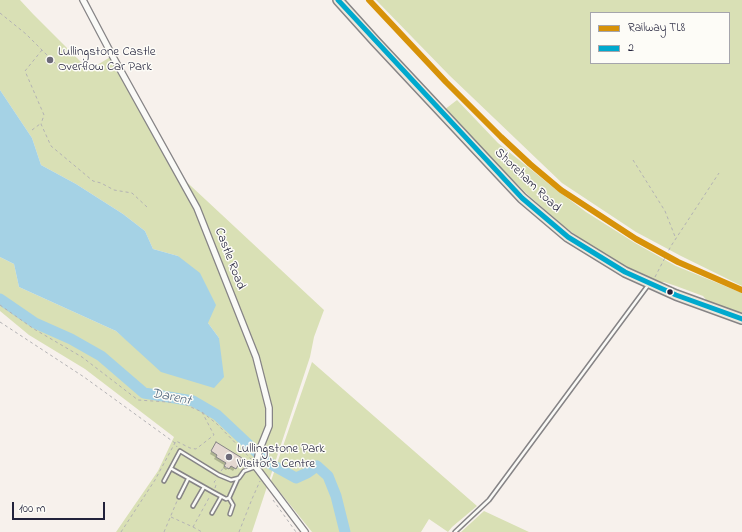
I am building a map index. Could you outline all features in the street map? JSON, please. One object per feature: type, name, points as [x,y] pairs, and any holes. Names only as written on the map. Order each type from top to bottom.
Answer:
[{"type":"main road","name":"Shoreham Road","points":[[338,0],[374,41],[522,198],[568,237],[625,272],[650,284],[742,319]]},
{"type":"street","name":"Castle Road","points":[[83,0],[197,208],[256,357],[269,408],[269,426],[256,462]]},
{"type":"street","points":[[256,462],[304,532]]},
{"type":"lane","points":[[455,532],[489,500],[650,284]]},
{"type":"lane","points":[[164,481],[172,469],[180,451],[219,475],[231,480],[239,478]]},
{"type":"lane","points":[[229,498],[244,471],[256,462]]},
{"type":"lane","points":[[172,469],[221,497],[226,499],[229,498]]},
{"type":"lane","points":[[178,497],[188,479]]},
{"type":"lane","points":[[193,506],[204,487]]},
{"type":"lane","points":[[212,513],[221,497]]},
{"type":"lane","points":[[229,498],[233,505],[230,514]]},
{"type":"path","points":[[0,13],[26,34],[62,70]]},
{"type":"path","points":[[32,130],[41,124],[44,115],[25,71],[42,50]]},
{"type":"path","points":[[41,124],[51,146],[93,181],[101,183],[114,190],[132,193],[147,207]]},
{"type":"path","points":[[633,160],[665,211],[676,240]]},
{"type":"path","points":[[650,284],[672,246],[719,173]]},
{"type":"path","points":[[0,305],[34,329],[82,357],[138,400],[182,403],[202,412],[217,424],[253,461],[256,462]]},
{"type":"path","points":[[0,322],[84,377],[175,443],[180,451]]},
{"type":"path","points":[[121,532],[155,480],[176,440],[190,448],[196,449],[214,435],[202,412]]},
{"type":"path","points":[[193,526],[216,485],[214,482],[224,467],[227,467]]},
{"type":"path","points":[[239,532],[258,484],[262,479]]},
{"type":"path","points":[[164,532],[178,497]]},
{"type":"path","points":[[171,517],[193,526],[202,532]]},
{"type":"green space","points":[[0,0],[20,0],[89,70],[112,56],[177,173],[324,310],[252,532],[116,532],[158,471],[174,437],[85,369],[29,335],[0,311],[0,257],[14,264],[19,287],[116,331],[133,345],[219,338],[208,323],[178,256],[153,249],[145,231],[123,214],[76,184],[41,165],[32,138],[0,90]]},
{"type":"green space","points":[[376,0],[742,0],[742,286],[636,232],[562,183],[449,75]]},
{"type":"green space","points":[[457,100],[498,143],[586,212],[635,243],[676,266],[742,293],[742,315],[709,303],[703,296],[664,282],[655,282],[642,276],[599,252],[562,225],[526,193],[444,110]]},
{"type":"green space","points":[[312,362],[477,506],[448,532],[429,519],[421,532],[312,532],[271,481]]},
{"type":"green space","points":[[484,511],[529,532],[461,532]]},
{"type":"water","points":[[0,90],[32,138],[41,165],[76,184],[123,214],[145,231],[153,249],[178,256],[200,273],[216,305],[208,323],[219,338],[224,377],[214,388],[161,372],[116,331],[19,287],[14,264],[0,257]]},
{"type":"building","name":"Lullingstone Park Visitor's Centre","points":[[216,442],[242,458],[236,469],[231,466],[229,469],[224,466],[226,463],[216,457],[217,455],[211,451]]},
{"type":"waterway","name":"Darent","points":[[0,299],[35,323],[71,339],[101,356],[144,393],[193,401],[217,415],[267,462],[296,478],[317,466],[328,476],[336,496],[345,532]]},
{"type":"rail line","name":"TL8","points":[[369,0],[446,82],[501,137],[561,190],[636,239],[678,262],[742,290]]},
{"type":"transit line","name":"2","points":[[338,0],[522,198],[568,237],[625,272],[676,295],[742,319]]},
{"type":"place","name":"Lullingstone Castle Overflow Car Park","points":[[50,60]]},
{"type":"place","name":"Lullingstone Park Visitor's Centre","points":[[229,457]]}]
